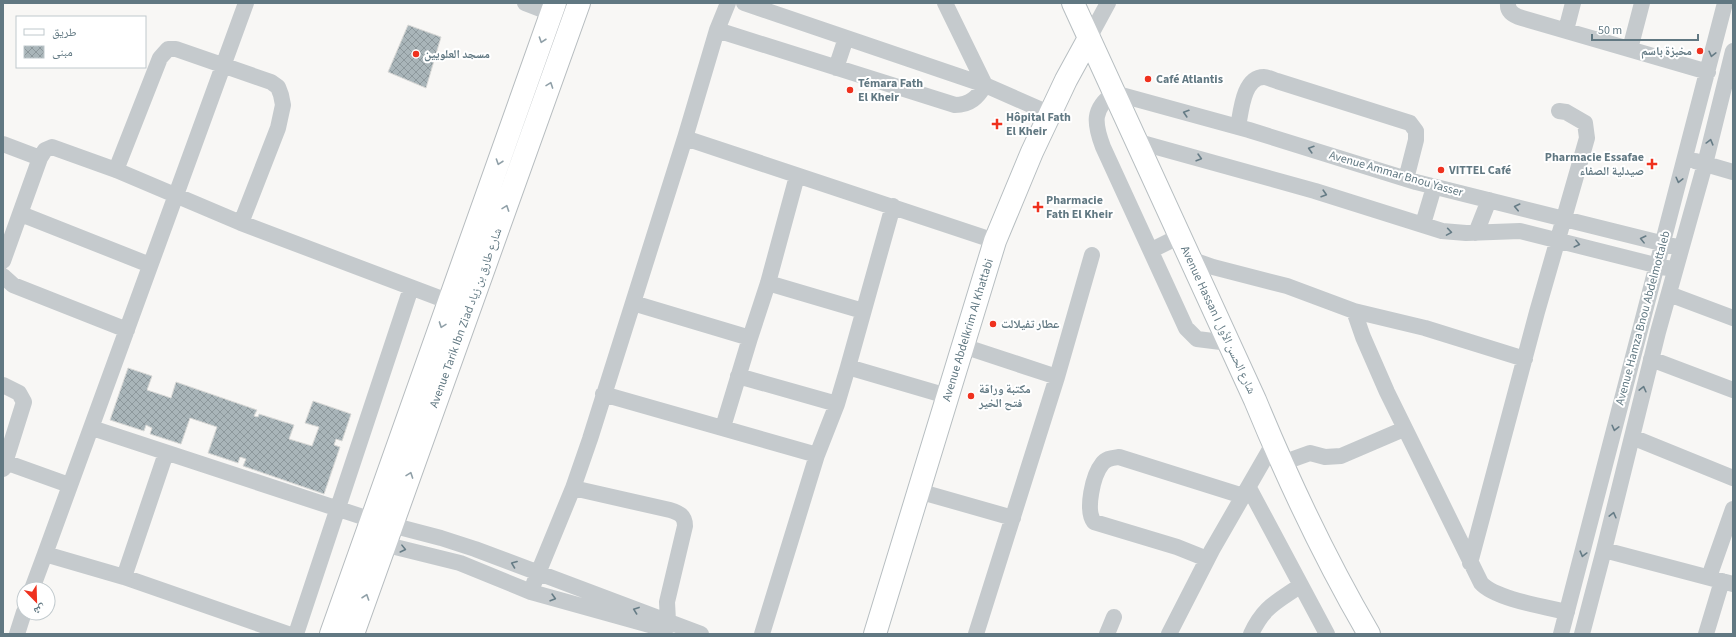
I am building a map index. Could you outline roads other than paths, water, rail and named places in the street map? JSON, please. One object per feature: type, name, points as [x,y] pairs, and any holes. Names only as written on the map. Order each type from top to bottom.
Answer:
[{"type":"main road","name":"Avenue Tarik Ibn Ziad شارع طارق بن زياد","points":[[331,634],[378,532],[579,3]]},
{"type":"main road","name":"Avenue Hassan I شارع الحسن الأول","points":[[1073,3],[1229,342],[1273,444],[1339,581],[1368,634]]},
{"type":"main road","name":"Avenue Tarik Ibn Ziad شارع طارق بن زياد","points":[[353,634],[378,532],[450,302],[553,8]]},
{"type":"main road","name":"Avenue Abdelkrim Al Khattabi","points":[[875,634],[995,241],[1019,181],[1066,80],[1090,38]]},
{"type":"street","points":[[35,581],[69,485],[92,428],[174,195],[246,3]]},
{"type":"street","points":[[525,3],[553,8]]},
{"type":"street","points":[[531,592],[573,488],[633,303],[717,30],[728,3]]},
{"type":"street","points":[[744,3],[770,7],[846,38],[985,85],[1051,114]]},
{"type":"street","points":[[945,3],[985,85]]},
{"type":"street","points":[[1090,38],[1108,3]]},
{"type":"street","points":[[1508,3],[1510,11],[1515,15],[1708,72]]},
{"type":"street","points":[[1566,30],[1573,3]]},
{"type":"street","points":[[1630,49],[1642,3]]},
{"type":"street","name":"Avenue Hamza Bnou Abdelmottaleb","points":[[1561,634],[1658,265],[1684,158],[1726,3]]},
{"type":"street","points":[[717,30],[955,105],[963,105],[976,98],[985,85]]},
{"type":"street","points":[[836,68],[846,38]]},
{"type":"street","points":[[116,170],[160,58],[165,51],[171,48],[176,49],[271,82],[278,87],[283,105],[278,128],[241,223]]},
{"type":"street","points":[[1582,634],[1651,359],[1681,248],[1704,164],[1726,106],[1733,51]]},
{"type":"street","points":[[1238,127],[1246,95],[1251,84],[1258,79],[1265,77],[1410,123],[1416,131],[1416,140],[1406,179]]},
{"type":"street","points":[[1114,93],[1100,106],[1096,121],[1098,132],[1186,328],[1197,340],[1229,342]]},
{"type":"street","name":"Avenue Ammar Bnou Yasser","points":[[1114,93],[1238,127],[1434,187],[1681,248]]},
{"type":"street","points":[[1700,98],[1726,106]]},
{"type":"street","points":[[1470,563],[1587,138],[1587,128],[1585,123],[1579,118],[1559,111]]},
{"type":"street","points":[[684,138],[995,241]]},
{"type":"street","points":[[1135,140],[1315,191],[1455,233],[1520,231],[1658,265],[1675,271]]},
{"type":"street","points":[[3,144],[40,158]]},
{"type":"street","points":[[3,261],[40,158],[45,150],[52,147],[116,170],[241,223],[450,302]]},
{"type":"street","points":[[1684,158],[1733,172]]},
{"type":"street","points":[[723,427],[768,283],[797,176]]},
{"type":"street","points":[[1423,224],[1434,187]]},
{"type":"street","points":[[1476,232],[1489,200]]},
{"type":"street","points":[[762,634],[817,455],[837,404],[893,206]]},
{"type":"street","points":[[21,214],[150,265]]},
{"type":"street","points":[[1152,250],[1180,236]]},
{"type":"street","points":[[976,634],[1013,518],[1092,255]]},
{"type":"street","points":[[1190,259],[1213,267],[1287,286],[1354,311],[1425,328],[1525,359]]},
{"type":"street","points":[[3,276],[13,284],[127,330]]},
{"type":"street","points":[[768,283],[863,311]]},
{"type":"street","points":[[296,634],[411,288]]},
{"type":"street","points":[[1669,294],[1733,318]]},
{"type":"street","points":[[633,303],[750,338]]},
{"type":"street","points":[[1354,311],[1363,337],[1404,429],[1444,507],[1476,575],[1487,589],[1501,595],[1567,612]]},
{"type":"street","points":[[963,346],[1056,377]]},
{"type":"street","points":[[1651,359],[1733,390]]},
{"type":"street","points":[[848,367],[947,396]]},
{"type":"street","points":[[738,376],[837,404]]},
{"type":"street","points":[[3,385],[19,393],[24,402],[4,465],[69,485]]},
{"type":"street","points":[[604,394],[817,455]]},
{"type":"street","points":[[92,428],[338,509],[378,532],[531,592],[659,627],[685,629],[701,634]]},
{"type":"street","points":[[1282,463],[1310,453],[1324,457],[1341,456],[1404,429]]},
{"type":"street","points":[[1632,438],[1733,478]]},
{"type":"street","points":[[1169,634],[1207,559],[1273,444]]},
{"type":"street","points":[[124,577],[166,453]]},
{"type":"street","points":[[1207,559],[1177,547],[1094,522],[1089,512],[1090,501],[1102,463],[1109,458],[1119,457],[1246,492],[1301,585],[1327,634]]},
{"type":"street","points":[[573,488],[670,510],[679,513],[684,518],[685,526],[667,602],[659,627]]},
{"type":"street","points":[[918,491],[1013,518]]},
{"type":"street","points":[[1706,634],[1721,581],[1733,509]]},
{"type":"street","points":[[378,532],[454,542],[538,573],[659,627]]},
{"type":"street","points":[[1604,550],[1721,581]]},
{"type":"street","points":[[45,554],[124,577],[288,634]]},
{"type":"street","points":[[1252,634],[1258,620],[1266,609],[1301,585]]},
{"type":"street","points":[[1107,634],[1114,617]]},
{"type":"street","points":[[16,634],[21,621]]},
{"type":"place","name":"مخبزة باسم","points":[[1700,51]]},
{"type":"place","name":"مسجد العلويين","points":[[416,54]]},
{"type":"place","name":"Café Atlantis","points":[[1148,79]]},
{"type":"place","name":"Témara Fath El Kheir","points":[[850,90]]},
{"type":"place","name":"Hôpital Fath El Kheir","points":[[997,124]]},
{"type":"place","name":"Pharmacie Essafae صيدلية الصفاء","points":[[1652,164]]},
{"type":"place","name":"VITTEL Café","points":[[1441,170]]},
{"type":"place","name":"Pharmacie Fath El Kheir","points":[[1038,207]]},
{"type":"place","name":"عطار تفيلالت","points":[[993,324]]},
{"type":"place","name":"مكتبة وراقة فتح الخير","points":[[971,396]]}]
